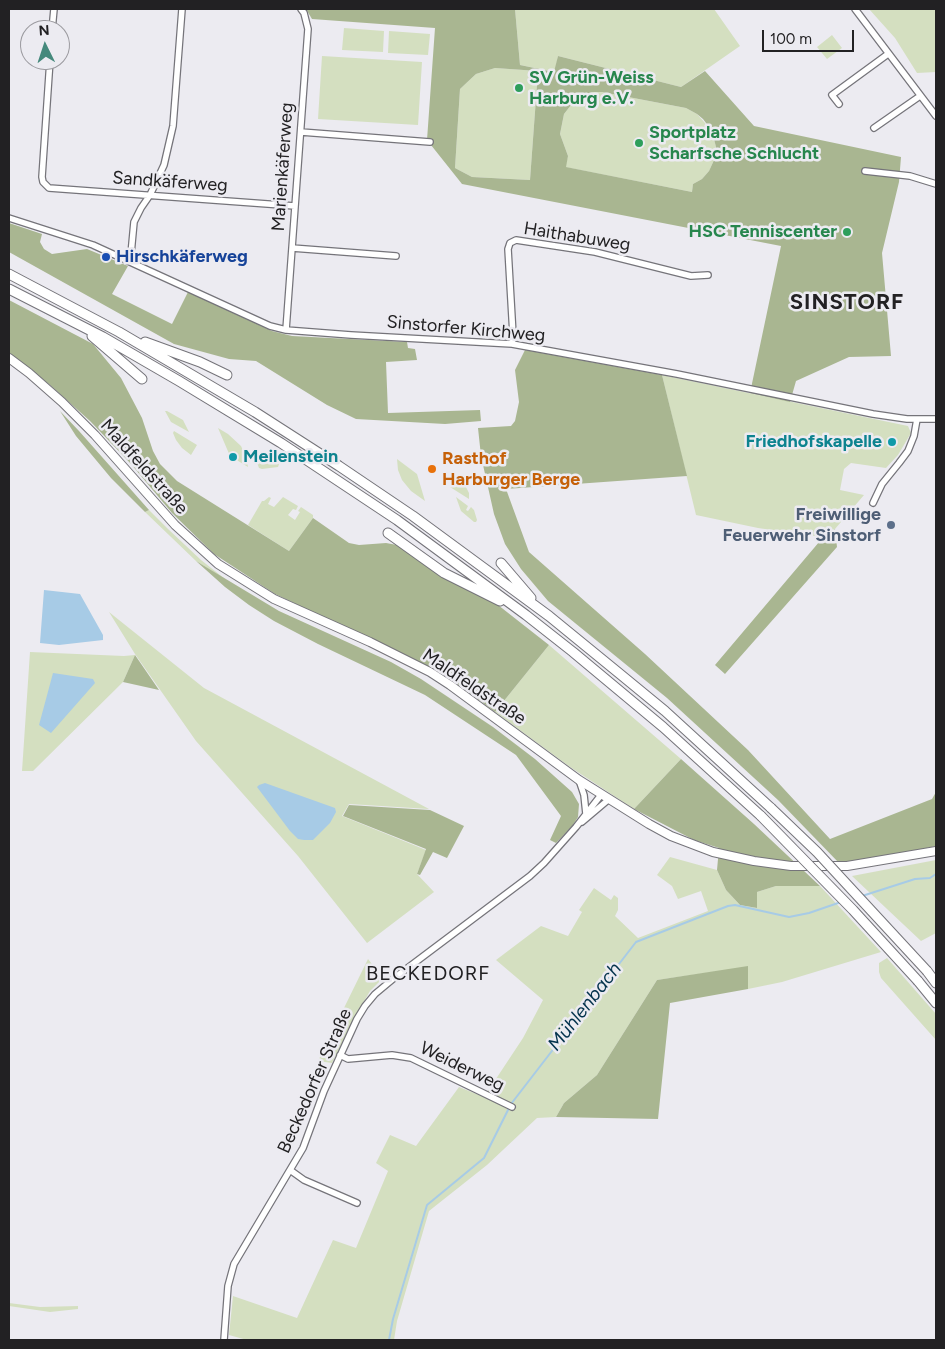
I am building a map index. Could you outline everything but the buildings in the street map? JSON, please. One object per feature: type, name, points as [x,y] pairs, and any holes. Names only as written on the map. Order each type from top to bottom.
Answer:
[{"type":"highway","points":[[9,274],[119,332],[255,412],[413,516],[548,616],[665,711],[771,808],[817,852],[936,982]]},
{"type":"highway","points":[[9,289],[74,322],[179,381],[281,443],[398,520],[526,615],[663,727],[761,816],[847,903],[936,1003]]},
{"type":"highway","points":[[74,322],[142,379]]},
{"type":"highway","points":[[119,332],[200,362],[227,375]]},
{"type":"highway","points":[[388,533],[444,573],[526,615]]},
{"type":"highway","points":[[501,563],[548,616]]},
{"type":"main road","name":"Maldfeldstraße","points":[[9,358],[29,373],[69,409],[95,435],[175,525],[218,564],[274,599],[370,642],[430,672],[578,780],[649,824],[684,841],[713,852],[754,861],[791,866],[847,866],[936,851]]},
{"type":"street","points":[[128,261],[131,254],[134,222],[150,195],[164,165],[173,126],[182,9]]},
{"type":"street","name":"Marienkäferweg","points":[[286,330],[308,29],[304,13],[301,9]]},
{"type":"street","points":[[855,9],[936,116]]},
{"type":"street","points":[[839,104],[832,95],[888,54]]},
{"type":"street","name":"Sandkäferweg","points":[[49,70],[42,177],[45,184],[53,189],[295,206]]},
{"type":"street","points":[[874,128],[920,96]]},
{"type":"street","points":[[301,132],[430,142]]},
{"type":"street","points":[[865,171],[910,176],[936,184]]},
{"type":"street","name":"Sinstorfer Kirchweg","points":[[9,218],[82,240],[270,326],[286,330],[512,344],[677,374],[873,414],[917,420],[936,419]]},
{"type":"street","name":"Haithabuweg","points":[[512,344],[508,249],[510,243],[514,240],[581,249],[691,276],[708,275]]},
{"type":"street","points":[[292,248],[396,256]]},
{"type":"street","points":[[873,503],[882,484],[908,451],[914,436],[917,420]]},
{"type":"street","points":[[578,780],[584,795],[586,814]]},
{"type":"street","name":"Beckedorfer Straße","points":[[224,1340],[228,1286],[234,1264],[303,1148],[324,1091],[357,1019],[375,994],[392,979],[530,876],[544,863],[601,795]]},
{"type":"street","name":"Beckedorfer Straße","points":[[576,826],[602,807],[608,800]]},
{"type":"street","name":"Weiderweg","points":[[340,1055],[348,1059],[392,1055],[417,1060],[441,1074],[512,1107]]},
{"type":"street","points":[[290,1170],[304,1180],[357,1203]]},
{"type":"green space","points":[[306,9],[515,9],[520,65],[554,72],[558,56],[681,87],[705,71],[754,126],[901,157],[899,182],[882,253],[891,356],[849,357],[796,381],[790,402],[750,393],[781,246],[462,184],[427,140],[435,28],[312,19]],"holes":[[[495,68],[538,71],[530,180],[472,177],[455,168],[460,89],[476,74]],[[593,92],[602,92],[686,108],[703,119],[712,131],[716,147],[715,158],[709,171],[702,179],[693,184],[692,192],[566,167],[568,156],[560,134],[564,114],[575,100]]]},
{"type":"green space","points":[[515,9],[714,9],[740,46],[681,87],[558,56],[555,72],[520,65]]},
{"type":"green space","points":[[869,9],[936,9],[936,72],[917,73],[895,38]]},
{"type":"green space","points":[[344,28],[384,31],[383,52],[342,50]]},
{"type":"green space","points":[[389,31],[430,34],[428,55],[388,53]]},
{"type":"green space","points":[[832,35],[842,48],[827,59],[817,47]]},
{"type":"green space","points":[[322,56],[422,62],[418,125],[318,119]]},
{"type":"green space","points":[[495,68],[538,71],[530,180],[472,177],[455,168],[460,89],[476,74]]},
{"type":"green space","name":"Sportplatz Scharfsche Schlucht","points":[[593,92],[602,92],[686,108],[697,114],[712,131],[716,147],[715,158],[709,171],[702,179],[693,184],[692,192],[565,167],[568,156],[560,134],[564,114],[575,100]]},
{"type":"green space","points":[[9,223],[42,234],[40,242],[44,249],[52,254],[87,249],[128,266],[112,294],[172,324],[188,292],[272,331],[292,336],[407,342],[408,348],[415,349],[417,360],[386,362],[388,413],[480,410],[481,421],[445,424],[356,419],[327,405],[256,361],[229,359],[174,344],[9,252]]},
{"type":"green space","points":[[9,300],[93,344],[121,378],[142,418],[153,451],[160,464],[177,481],[289,551],[313,518],[349,543],[359,545],[386,543],[397,545],[498,605],[549,645],[495,712],[447,676],[275,594],[214,554],[172,513],[131,464],[90,421],[50,385],[9,353]]},
{"type":"green space","points":[[525,350],[662,375],[687,476],[506,489],[529,552],[645,654],[748,750],[830,839],[932,799],[936,792],[936,846],[862,862],[840,864],[778,800],[667,698],[548,601],[521,569],[505,544],[494,514],[481,456],[478,428],[511,426],[515,421],[519,402],[515,370]]},
{"type":"green space","points":[[662,375],[908,426],[911,433],[898,455],[886,468],[851,463],[844,469],[840,490],[864,495],[835,529],[825,535],[812,536],[758,528],[696,515]]},
{"type":"green space","points":[[60,411],[149,510],[145,512],[111,478],[76,436]]},
{"type":"green space","points":[[165,411],[183,420],[189,432],[171,422]]},
{"type":"green space","points":[[218,428],[241,446],[248,467],[230,456]]},
{"type":"green space","points":[[174,431],[197,445],[191,455],[176,440]]},
{"type":"green space","points":[[257,453],[279,464],[278,467],[259,468],[255,457]]},
{"type":"green space","points":[[397,459],[417,474],[425,501],[411,491],[402,480],[398,470]]},
{"type":"green space","points":[[457,477],[466,487],[469,499],[450,487]]},
{"type":"green space","points":[[269,497],[271,498],[268,504],[274,507],[283,497],[298,506],[296,510],[293,509],[288,515],[295,520],[301,507],[313,515],[313,518],[289,551],[248,525],[262,501]]},
{"type":"green space","points":[[456,497],[468,506],[466,510],[468,511],[471,507],[474,510],[476,522],[461,511]]},
{"type":"green space","points":[[149,510],[201,560],[225,579],[196,561],[145,512]]},
{"type":"green space","points":[[835,529],[837,547],[725,674],[715,665],[825,535]]},
{"type":"green space","points":[[196,561],[279,611],[391,662],[421,679],[493,727],[535,759],[572,792],[579,804],[578,817],[573,825],[556,843],[550,840],[561,816],[516,755],[425,695],[274,621],[225,587]]},
{"type":"green space","points":[[109,612],[204,688],[429,809],[349,804],[342,816],[426,850],[417,874],[434,892],[367,943],[298,856],[196,741],[135,654]]},
{"type":"green space","points":[[549,645],[681,759],[634,809],[570,767],[495,712]]},
{"type":"green space","points":[[30,652],[135,655],[123,682],[33,771],[22,771]]},
{"type":"green space","points":[[135,655],[159,690],[123,682]]},
{"type":"green space","points":[[681,759],[820,886],[776,886],[757,892],[757,908],[740,905],[726,890],[717,870],[719,848],[694,840],[634,809]]},
{"type":"green space","points":[[349,805],[430,810],[464,826],[447,858],[433,852],[420,875],[417,874],[426,849],[343,816]]},
{"type":"green space","points":[[670,857],[717,870],[726,890],[740,905],[757,908],[757,892],[776,886],[820,886],[881,952],[782,982],[748,989],[748,967],[657,980],[597,1075],[564,1103],[556,1117],[537,1118],[487,1165],[429,1211],[397,1321],[394,1340],[247,1340],[229,1335],[233,1296],[297,1318],[333,1240],[356,1248],[388,1171],[376,1163],[390,1135],[416,1146],[459,1087],[484,1097],[523,1038],[543,1000],[496,960],[541,926],[568,936],[582,912],[579,910],[594,888],[611,900],[614,895],[618,898],[618,910],[615,916],[638,938],[708,911],[701,891],[678,899],[672,886],[657,875]]},
{"type":"green space","points":[[936,860],[936,933],[921,941],[852,876]]},
{"type":"green space","points":[[887,958],[936,1014],[936,1040],[881,978],[879,963]]},
{"type":"green space","points":[[368,959],[383,978],[370,991],[332,1063],[318,1061]]},
{"type":"green space","points":[[748,966],[748,989],[670,1003],[658,1119],[556,1117],[564,1103],[597,1075],[657,980]]},
{"type":"green space","points":[[9,1303],[40,1307],[78,1306],[78,1309],[50,1312],[9,1306]]},
{"type":"water","points":[[44,590],[80,594],[103,635],[103,640],[59,645],[40,643]]},
{"type":"water","points":[[53,673],[93,679],[95,683],[51,733],[39,725]]},
{"type":"water","points":[[265,783],[335,808],[336,812],[330,823],[313,840],[298,839],[257,787]]},
{"type":"waterway","name":"Mühlenbach","points":[[862,896],[915,879],[930,878],[936,874]]},
{"type":"waterway","name":"Mühlenbach","points":[[511,1104],[636,942],[728,906],[735,905],[789,917],[809,913],[841,902]]},
{"type":"waterway","name":"Mühlenbach","points":[[389,1340],[393,1319],[427,1205],[484,1158],[509,1108]]},
{"type":"place","name":"SV Grün-Weiss Harburg e.V.","points":[[519,88]]},
{"type":"place","name":"Sportplatz Scharfsche Schlucht","points":[[639,143]]},
{"type":"place","name":"HSC Tenniscenter","points":[[847,232]]},
{"type":"place","name":"Hirschkäferweg","points":[[106,257]]},
{"type":"place","name":"Friedhofskapelle","points":[[892,442]]},
{"type":"place","name":"Meilenstein","points":[[233,457]]},
{"type":"place","name":"Rasthof Harburger Berge","points":[[432,469]]},
{"type":"place","name":"Freiwillige Feuerwehr Sinstorf","points":[[891,525]]},
{"type":"district","name":"SINSTORF","points":[[847,303]]},
{"type":"district","name":"BECKEDORF","points":[[428,974]]}]
